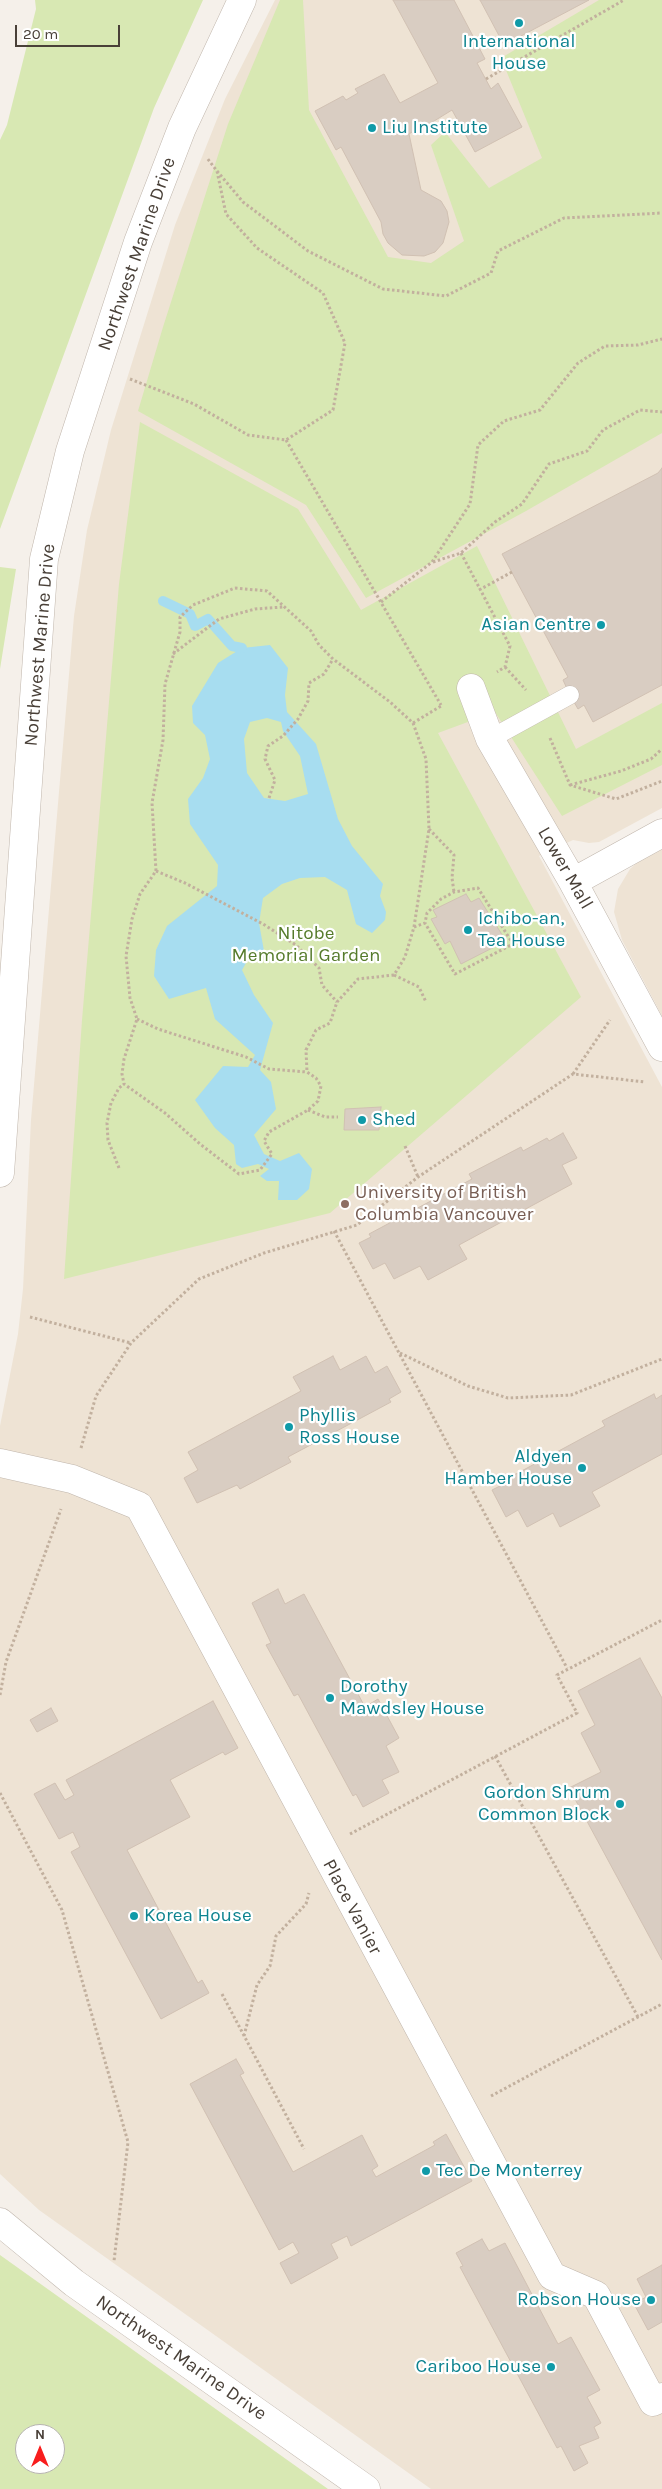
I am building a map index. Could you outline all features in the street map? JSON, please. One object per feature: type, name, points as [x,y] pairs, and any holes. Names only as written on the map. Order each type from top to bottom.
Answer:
[{"type":"street","name":"Northwest Marine Drive","points":[[0,1173],[44,559],[70,451],[138,242],[182,128],[242,0]]},
{"type":"street","name":"Lower Mall","points":[[471,688],[490,739],[573,882],[662,1047]]},
{"type":"street","points":[[573,882],[662,833]]},
{"type":"street","name":"Place Vanier","points":[[0,1463],[72,1479],[139,1506],[461,2111],[552,2276],[596,2295],[653,2402],[662,2397]]},
{"type":"street","name":"Northwest Marine Drive","points":[[0,2222],[74,2283],[366,2489]]},
{"type":"lane","points":[[490,739],[570,695]]},
{"type":"path","points":[[486,79],[624,0]]},
{"type":"path","points":[[206,158],[243,202],[308,251],[383,288],[446,296],[491,273],[498,251],[564,218],[662,213]]},
{"type":"path","points":[[130,379],[194,404],[248,435],[286,440],[333,410],[345,344],[323,293],[257,248],[226,214],[217,171]]},
{"type":"path","points":[[381,602],[432,562],[470,504],[478,445],[504,421],[540,410],[578,363],[605,346],[638,345],[662,339]]},
{"type":"path","points":[[432,562],[461,553],[495,522],[522,504],[548,464],[587,451],[603,430],[640,410],[662,412]]},
{"type":"path","points":[[286,440],[441,706]]},
{"type":"path","points":[[414,723],[504,667],[510,646],[461,553]]},
{"type":"path","points":[[479,590],[512,572]]},
{"type":"path","points":[[137,1019],[158,1029],[246,1057],[269,1069],[307,1072],[316,1078],[320,1086],[318,1101],[308,1110],[269,1132],[264,1141],[272,1154],[260,1170],[239,1174],[200,1144],[165,1113],[124,1084],[122,1074],[124,1059],[137,1019],[130,998],[126,956],[132,919],[140,894],[156,871],[152,803],[163,740],[165,684],[180,632],[180,617],[193,605],[235,588],[267,591],[311,631],[319,645],[333,658],[414,723],[426,758],[429,829],[414,927],[405,957],[394,975]]},
{"type":"path","points":[[173,654],[219,619],[255,609],[283,606]]},
{"type":"path","points":[[269,798],[275,780],[265,759],[268,746],[283,736],[298,719],[308,701],[309,683],[324,674],[333,658]]},
{"type":"path","points":[[504,667],[518,679],[539,712],[570,785]]},
{"type":"path","points":[[570,785],[621,771],[651,758],[662,749]]},
{"type":"path","points":[[570,785],[616,799],[662,781]]},
{"type":"path","points":[[429,829],[454,855],[452,878],[454,892]]},
{"type":"path","points":[[156,871],[263,924],[296,945],[319,968],[322,985],[337,1002]]},
{"type":"path","points":[[478,888],[512,944],[455,974],[425,923],[427,913],[441,899],[454,892],[478,888]]},
{"type":"path","points":[[414,927],[425,923]]},
{"type":"path","points":[[307,1072],[306,1050],[316,1030],[330,1023],[337,1002],[358,979],[394,975],[419,987],[426,1002]]},
{"type":"path","points":[[0,1695],[6,1662],[72,1479],[96,1396],[131,1343],[199,1279],[264,1253],[357,1225],[418,1177],[573,1074],[610,1020]]},
{"type":"path","points":[[573,1074],[645,1082]]},
{"type":"path","points":[[119,1168],[108,1140],[107,1123],[111,1103],[118,1088],[124,1084]]},
{"type":"path","points":[[308,1110],[325,1117],[338,1117]]},
{"type":"path","points":[[405,1146],[418,1177]]},
{"type":"path","points":[[334,1231],[567,1668]]},
{"type":"path","points":[[30,1317],[131,1343]]},
{"type":"path","points":[[399,1353],[468,1386],[508,1398],[572,1395],[662,1359]]},
{"type":"path","points":[[244,2036],[257,1985],[270,1966],[276,1936],[306,1904],[314,1877],[320,1845],[577,1713],[556,1675],[662,1620]]},
{"type":"path","points":[[495,1756],[638,2017]]},
{"type":"path","points":[[0,1793],[62,1910],[128,2142],[114,2261]]},
{"type":"path","points":[[222,1994],[304,2149]]},
{"type":"path","points":[[461,2111],[662,2004]]},
{"type":"shaded area","name":"University of British Columbia Vancouver","points":[[275,0],[662,0],[662,808],[599,842],[589,843],[573,840],[539,856],[662,1087],[662,2489],[431,2489],[39,2210],[0,2174],[0,1426],[18,1334],[23,1289],[31,1120],[74,616],[87,530],[111,430],[175,225],[225,99]]},
{"type":"shaded area","points":[[662,848],[662,1016],[622,940],[614,912],[618,889],[630,869],[639,861]]},
{"type":"green space","points":[[35,0],[203,0],[154,108],[0,529],[0,140],[7,125],[36,9]]},
{"type":"green space","points":[[280,0],[303,0],[309,110],[388,257],[431,263],[464,241],[431,145],[445,132],[489,188],[542,158],[501,58],[599,0],[662,0],[662,433],[526,511],[366,598],[306,505],[138,411],[228,124]]},
{"type":"green space","name":"Nitobe Memorial Garden","points":[[140,422],[298,509],[361,610],[477,546],[576,749],[662,703],[662,765],[562,816],[495,712],[438,733],[581,997],[330,1213],[64,1279],[82,1020],[119,584]]},
{"type":"green space","points":[[0,567],[16,569],[0,669]]},
{"type":"green space","points":[[0,2255],[328,2489],[0,2489]]},
{"type":"water","points":[[270,645],[288,668],[285,695],[287,712],[316,744],[338,819],[352,846],[383,884],[380,896],[386,912],[385,920],[372,933],[356,924],[347,890],[325,877],[300,878],[282,884],[263,898],[259,923],[264,951],[250,956],[242,970],[254,995],[273,1023],[260,1070],[271,1082],[276,1109],[254,1135],[264,1154],[280,1161],[299,1153],[312,1169],[309,1189],[297,1200],[278,1200],[279,1181],[267,1181],[260,1176],[269,1169],[258,1164],[242,1168],[236,1164],[234,1145],[215,1128],[195,1100],[223,1066],[248,1067],[255,1055],[215,1019],[206,988],[169,999],[154,976],[156,950],[167,926],[217,886],[218,865],[190,824],[188,799],[203,778],[210,759],[205,735],[193,723],[192,706],[218,663],[242,648]],"holes":[[[267,718],[281,722],[283,731],[300,756],[308,794],[285,801],[264,798],[247,773],[244,739],[250,722]]]},
{"type":"building","name":"Liu Institute","points":[[393,0],[454,0],[485,59],[477,63],[491,89],[498,83],[522,127],[475,152],[452,110],[413,134],[412,132],[409,134],[421,190],[441,201],[447,211],[449,222],[443,243],[435,252],[424,256],[402,255],[388,243],[383,234],[381,222],[341,147],[336,150],[315,111],[343,96],[346,100],[358,93],[355,89],[384,74],[400,103],[438,83]]},
{"type":"building","name":"International House","points":[[480,0],[589,0],[504,45]]},
{"type":"building","name":"Asian Centre","points":[[662,468],[662,685],[593,722],[584,705],[578,709],[570,695],[563,680],[568,677],[502,554],[658,473]]},
{"type":"building","name":"Ichibo-an, Tea House","points":[[466,894],[471,902],[479,898],[506,941],[461,964],[450,941],[445,944],[431,919],[437,917],[433,910]]},
{"type":"building","name":"Shed","points":[[381,1107],[379,1130],[344,1130],[345,1109]]},
{"type":"building","points":[[563,1133],[577,1158],[562,1165],[572,1184],[459,1245],[467,1259],[428,1280],[420,1266],[394,1279],[385,1263],[373,1269],[359,1243],[371,1237],[369,1234],[472,1179],[469,1174],[521,1147],[523,1151],[547,1138],[549,1141]]},
{"type":"building","name":"Phyllis Ross House","points":[[333,1356],[340,1370],[366,1356],[375,1373],[387,1366],[401,1392],[389,1399],[391,1402],[288,1457],[291,1462],[240,1489],[237,1485],[197,1503],[184,1478],[198,1470],[188,1452],[301,1391],[293,1377]]},
{"type":"building","name":"Aldyen Hamber House","points":[[654,1394],[656,1399],[662,1395],[662,1454],[592,1492],[600,1506],[560,1527],[553,1513],[527,1527],[518,1510],[506,1517],[492,1490],[504,1484],[503,1481],[605,1426],[602,1421]]},
{"type":"building","name":"Dorothy Mawdsley House","points":[[278,1589],[285,1604],[304,1594],[365,1707],[378,1699],[399,1738],[386,1746],[399,1772],[382,1780],[389,1793],[363,1807],[356,1794],[353,1796],[298,1694],[294,1696],[266,1645],[271,1643],[252,1603]]},
{"type":"building","name":"Gordon Shrum Common Block","points":[[640,1658],[662,1698],[662,1960],[569,1788],[601,1772],[581,1733],[595,1725],[578,1691]]},
{"type":"building","name":"Korea House","points":[[213,1701],[238,1748],[225,1755],[223,1752],[170,1780],[190,1817],[127,1850],[198,1983],[202,1980],[209,1993],[161,2019],[71,1852],[80,1847],[73,1832],[59,1839],[34,1794],[55,1783],[65,1800],[74,1795],[66,1780]]},
{"type":"building","points":[[51,1708],[58,1721],[37,1732],[30,1720]]},
{"type":"building","name":"Tec De Monterrey","points":[[236,2059],[244,2073],[240,2075],[293,2172],[362,2135],[378,2166],[372,2170],[376,2177],[435,2145],[433,2142],[446,2134],[472,2181],[351,2246],[347,2236],[331,2244],[338,2258],[291,2284],[280,2263],[299,2253],[293,2242],[279,2250],[190,2084]]},
{"type":"building","name":"Cariboo House","points":[[482,2239],[489,2251],[505,2243],[558,2344],[571,2337],[600,2390],[587,2397],[601,2423],[594,2427],[599,2438],[579,2446],[588,2463],[574,2471],[561,2446],[557,2448],[460,2267],[463,2266],[456,2253]]},
{"type":"building","name":"Robson House","points":[[662,2265],[662,2322],[648,2330],[634,2304],[646,2297],[637,2279]]},
{"type":"waterway","points":[[163,601],[190,614],[195,626],[208,619],[232,646],[242,648]]},
{"type":"place","name":"International House","points":[[519,23]]},
{"type":"place","name":"Liu Institute","points":[[372,128]]},
{"type":"place","name":"Asian Centre","points":[[601,625]]},
{"type":"place","name":"Ichibo-an, Tea House","points":[[468,930]]},
{"type":"place","name":"Shed","points":[[362,1120]]},
{"type":"place","name":"University of British Columbia Vancouver","points":[[345,1204]]},
{"type":"place","name":"Phyllis Ross House","points":[[289,1427]]},
{"type":"place","name":"Aldyen Hamber House","points":[[582,1468]]},
{"type":"place","name":"Dorothy Mawdsley House","points":[[330,1698]]},
{"type":"place","name":"Gordon Shrum Common Block","points":[[620,1804]]},
{"type":"place","name":"Korea House","points":[[134,1916]]},
{"type":"place","name":"Tec De Monterrey","points":[[426,2171]]},
{"type":"place","name":"Robson House","points":[[651,2300]]},
{"type":"place","name":"Cariboo House","points":[[551,2367]]}]
